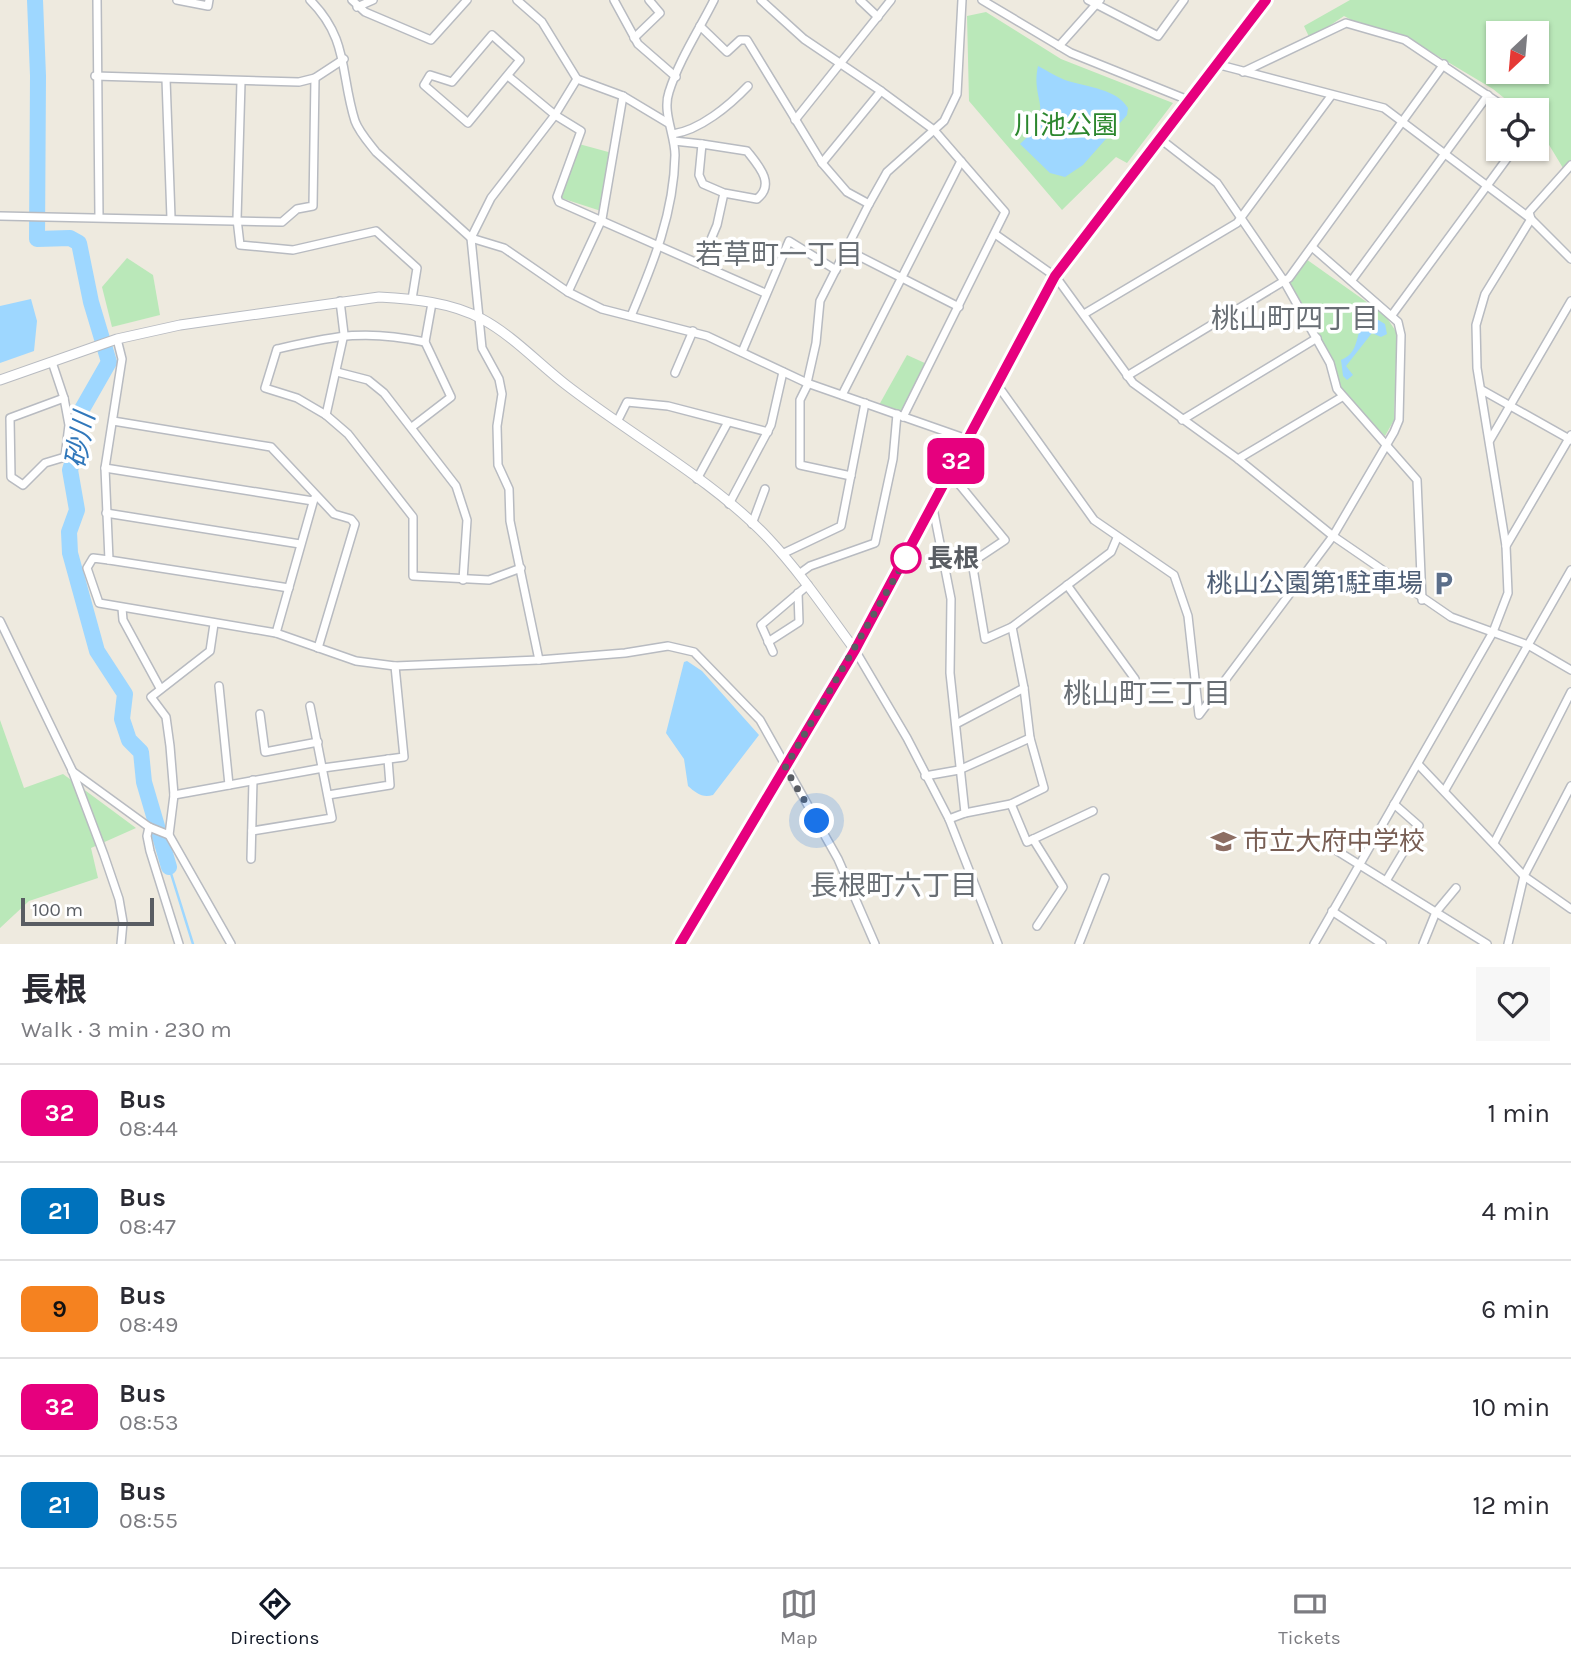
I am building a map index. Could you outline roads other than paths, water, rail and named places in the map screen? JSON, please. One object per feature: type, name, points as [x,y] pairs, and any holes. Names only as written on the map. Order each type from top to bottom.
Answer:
[{"type":"main road","points":[[680,944],[855,650],[1055,276],[1266,0]]},
{"type":"street","points":[[97,0],[95,76],[99,217]]},
{"type":"street","points":[[177,0],[208,6],[209,0]]},
{"type":"street","points":[[310,0],[326,16],[340,41],[355,122],[363,136],[376,152],[471,238],[504,248],[568,292],[602,309],[693,331],[807,384],[967,439]]},
{"type":"street","points":[[355,3],[373,0]]},
{"type":"street","points":[[355,3],[431,40],[467,0]]},
{"type":"street","points":[[517,0],[542,22],[577,79],[623,96],[668,123]]},
{"type":"street","points":[[614,0],[634,38],[676,77]]},
{"type":"street","points":[[634,38],[660,13],[649,0]]},
{"type":"street","points":[[631,316],[660,246],[673,182],[673,138],[668,123],[668,94],[714,0]]},
{"type":"street","points":[[761,0],[803,39],[881,90],[934,130],[1005,212],[959,307],[900,415],[875,543],[810,566],[799,574]]},
{"type":"street","points":[[860,0],[878,16]]},
{"type":"street","points":[[796,120],[891,0]]},
{"type":"street","points":[[851,476],[800,465],[800,400],[807,384],[816,343],[820,301],[887,172],[944,121],[957,94],[962,0]]},
{"type":"street","points":[[982,0],[1059,46],[1188,100]]},
{"type":"street","points":[[1087,0],[1098,2],[1158,36],[1184,0]]},
{"type":"street","points":[[1059,46],[1098,2]]},
{"type":"street","points":[[1242,72],[1346,23],[1405,40],[1492,98]]},
{"type":"street","points":[[700,26],[727,51],[740,40],[747,40],[822,163],[847,192],[869,204]]},
{"type":"street","points":[[492,35],[520,60],[508,76],[468,123],[424,85],[430,75],[452,82],[492,35]]},
{"type":"street","points":[[95,76],[299,82],[315,78],[344,59]]},
{"type":"street","points":[[1216,64],[1331,96],[1375,103],[1488,184],[1531,219],[1571,259]]},
{"type":"street","points":[[1127,376],[1284,281],[1312,247],[1444,64]]},
{"type":"street","points":[[508,76],[555,115],[581,131],[557,197],[559,202],[765,293]]},
{"type":"street","points":[[0,216],[282,222],[296,209],[313,206],[315,78]]},
{"type":"street","points":[[166,79],[170,218]]},
{"type":"street","points":[[539,660],[510,521],[509,489],[498,466],[497,426],[502,394],[499,379],[482,348],[471,238],[491,198],[555,115],[577,79]]},
{"type":"street","points":[[241,82],[237,219],[240,245],[293,250],[376,231],[417,268],[412,299]]},
{"type":"street","points":[[673,138],[689,132],[734,101],[748,86]]},
{"type":"street","points":[[822,163],[881,90]]},
{"type":"street","points":[[1352,280],[1488,95]]},
{"type":"street","points":[[568,292],[602,219],[623,96]]},
{"type":"street","points":[[1084,314],[1237,223],[1331,96]]},
{"type":"street","points":[[673,138],[747,151],[765,177],[765,188],[757,199],[724,193],[702,184],[699,175],[702,144]]},
{"type":"street","points":[[1160,138],[1217,183],[1284,281],[1317,338],[1342,397],[1417,480],[1423,600]]},
{"type":"street","points":[[842,395],[961,161]]},
{"type":"street","points":[[1392,315],[1505,161]]},
{"type":"street","points":[[1314,944],[1358,863],[1493,632],[1508,593],[1506,546],[1477,368],[1476,325],[1479,306],[1531,219],[1530,212],[1571,165]]},
{"type":"street","points":[[701,264],[717,225],[724,193]]},
{"type":"street","points":[[995,234],[1055,276],[1127,376],[1238,459],[1334,536],[1451,617],[1528,645],[1571,670]]},
{"type":"street","points":[[742,352],[789,241],[836,270]]},
{"type":"street","points":[[996,383],[1094,520],[1117,538],[1155,559],[1174,575],[1188,616],[1199,715],[1334,536],[1399,420],[1401,335],[1392,315],[1312,247]]},
{"type":"street","points":[[847,250],[959,307]]},
{"type":"street","points":[[0,380],[114,340],[180,325],[340,301],[379,297],[412,299],[481,318],[566,385],[618,420],[729,504],[752,524],[799,574],[855,650],[907,738],[949,819],[998,944]]},
{"type":"street","points":[[326,415],[344,334],[340,301]]},
{"type":"street","points":[[1490,440],[1571,302]]},
{"type":"street","points":[[412,428],[451,397],[425,342],[432,303]]},
{"type":"street","points":[[675,373],[693,331]]},
{"type":"street","points":[[425,342],[386,333],[344,334],[277,349],[265,388],[297,398],[326,415],[348,434],[413,517],[413,576],[489,580],[521,568]]},
{"type":"street","points":[[1182,419],[1317,338]]},
{"type":"street","points":[[109,560],[105,468],[122,359],[114,340]]},
{"type":"street","points":[[52,362],[64,398],[69,425],[65,457],[46,463],[23,485],[11,477],[10,418],[64,398]]},
{"type":"street","points":[[337,372],[368,380],[384,393],[456,486],[463,500],[467,520],[463,580]]},
{"type":"street","points":[[729,504],[768,432],[783,372]]},
{"type":"street","points":[[1482,390],[1570,438],[1506,546]]},
{"type":"street","points":[[1238,459],[1342,397]]},
{"type":"street","points":[[618,420],[627,402],[668,406],[768,432]]},
{"type":"street","points":[[782,554],[841,526],[865,403]]},
{"type":"street","points":[[113,421],[271,447],[314,497],[334,514],[351,519],[355,524],[318,648]]},
{"type":"street","points":[[696,480],[728,422]]},
{"type":"street","points":[[105,468],[314,497]]},
{"type":"street","points":[[945,562],[972,562],[1005,540],[950,473]]},
{"type":"street","points":[[752,524],[765,489]]},
{"type":"street","points":[[276,633],[314,497]]},
{"type":"street","points":[[933,508],[951,599],[948,642],[965,813]]},
{"type":"street","points":[[106,513],[300,544]]},
{"type":"street","points":[[972,562],[985,639],[1012,627],[1111,552],[1117,538]]},
{"type":"street","points":[[289,588],[93,558],[87,568],[99,603],[276,633],[356,661],[395,666],[539,660],[625,653],[668,646],[694,652],[760,720],[838,859],[875,944]]},
{"type":"street","points":[[1445,790],[1571,570]]},
{"type":"street","points":[[1067,585],[1135,680]]},
{"type":"street","points":[[773,652],[761,625],[807,586]]},
{"type":"street","points":[[768,642],[799,621],[798,593]]},
{"type":"street","points":[[122,608],[123,620],[160,688]]},
{"type":"street","points":[[0,621],[72,770],[119,900],[123,922],[121,944]]},
{"type":"street","points":[[214,624],[210,651],[151,697],[166,716],[174,795],[169,835],[231,944]]},
{"type":"street","points":[[949,819],[1011,804],[1044,788],[1030,738],[1012,627]]},
{"type":"street","points":[[174,795],[323,768],[404,757],[395,666]]},
{"type":"street","points":[[219,686],[229,785]]},
{"type":"street","points":[[956,724],[1024,688]]},
{"type":"street","points":[[1494,843],[1571,692]]},
{"type":"street","points":[[252,831],[332,818],[310,706]]},
{"type":"street","points":[[260,714],[265,752],[318,742]]},
{"type":"street","points":[[925,776],[959,770],[1030,738]]},
{"type":"street","points":[[328,795],[390,785],[388,759]]},
{"type":"street","points":[[1418,764],[1524,876],[1571,909]]},
{"type":"street","points":[[72,770],[151,829],[169,835]]},
{"type":"street","points":[[251,859],[253,780]]},
{"type":"street","points":[[1508,944],[1524,876],[1571,786]]},
{"type":"street","points":[[1011,804],[1027,842],[1093,811]]},
{"type":"street","points":[[1386,881],[1419,825],[1394,804]]},
{"type":"street","points":[[151,829],[147,836],[150,850],[179,944]]},
{"type":"street","points":[[1033,839],[1063,887],[1037,926]]},
{"type":"street","points":[[1334,849],[1487,944]]},
{"type":"street","points":[[1079,944],[1105,878]]},
{"type":"street","points":[[1423,944],[1436,912],[1456,888]]},
{"type":"street","points":[[1332,911],[1382,944]]},
{"type":"water","points":[[1038,66],[1064,80],[1109,93],[1128,108],[1127,115],[1083,165],[1065,177],[1050,173],[1020,144],[1038,123]]},
{"type":"water","points":[[31,299],[37,321],[34,351],[0,363],[0,306]]},
{"type":"water","points":[[1375,318],[1385,324],[1387,334],[1381,337],[1372,333],[1346,366],[1353,375],[1347,380],[1343,376],[1341,360],[1353,350],[1361,326],[1368,326]]},
{"type":"water","points":[[687,661],[702,671],[759,735],[713,795],[709,796],[699,794],[688,786],[684,759],[666,733],[684,662]]},
{"type":"waterway","name":"砂川","points":[[35,0],[38,76],[37,239],[70,238],[79,243],[91,302],[109,362],[81,411],[78,445],[70,470],[77,510],[69,532],[70,553],[97,651],[125,694],[122,719],[129,740],[141,752],[144,782],[169,867]]},
{"type":"waterway","name":"砂川","points":[[169,867],[193,944]]},
{"type":"place","name":"長根","points":[[906,558]]},
{"type":"place","name":"桃山公園第1駐車場","points":[[1443,583]]},
{"type":"place","name":"市立大府中学校","points":[[1223,841]]},
{"type":"district","name":"若草町一丁目","points":[[779,254]]},
{"type":"district","name":"桃山町四丁目","points":[[1295,318]]},
{"type":"district","name":"桃山町三丁目","points":[[1147,693]]},
{"type":"district","name":"長根町六丁目","points":[[894,885]]},
{"type":"park label","name":"川池公園","points":[[1066,125]]}]
